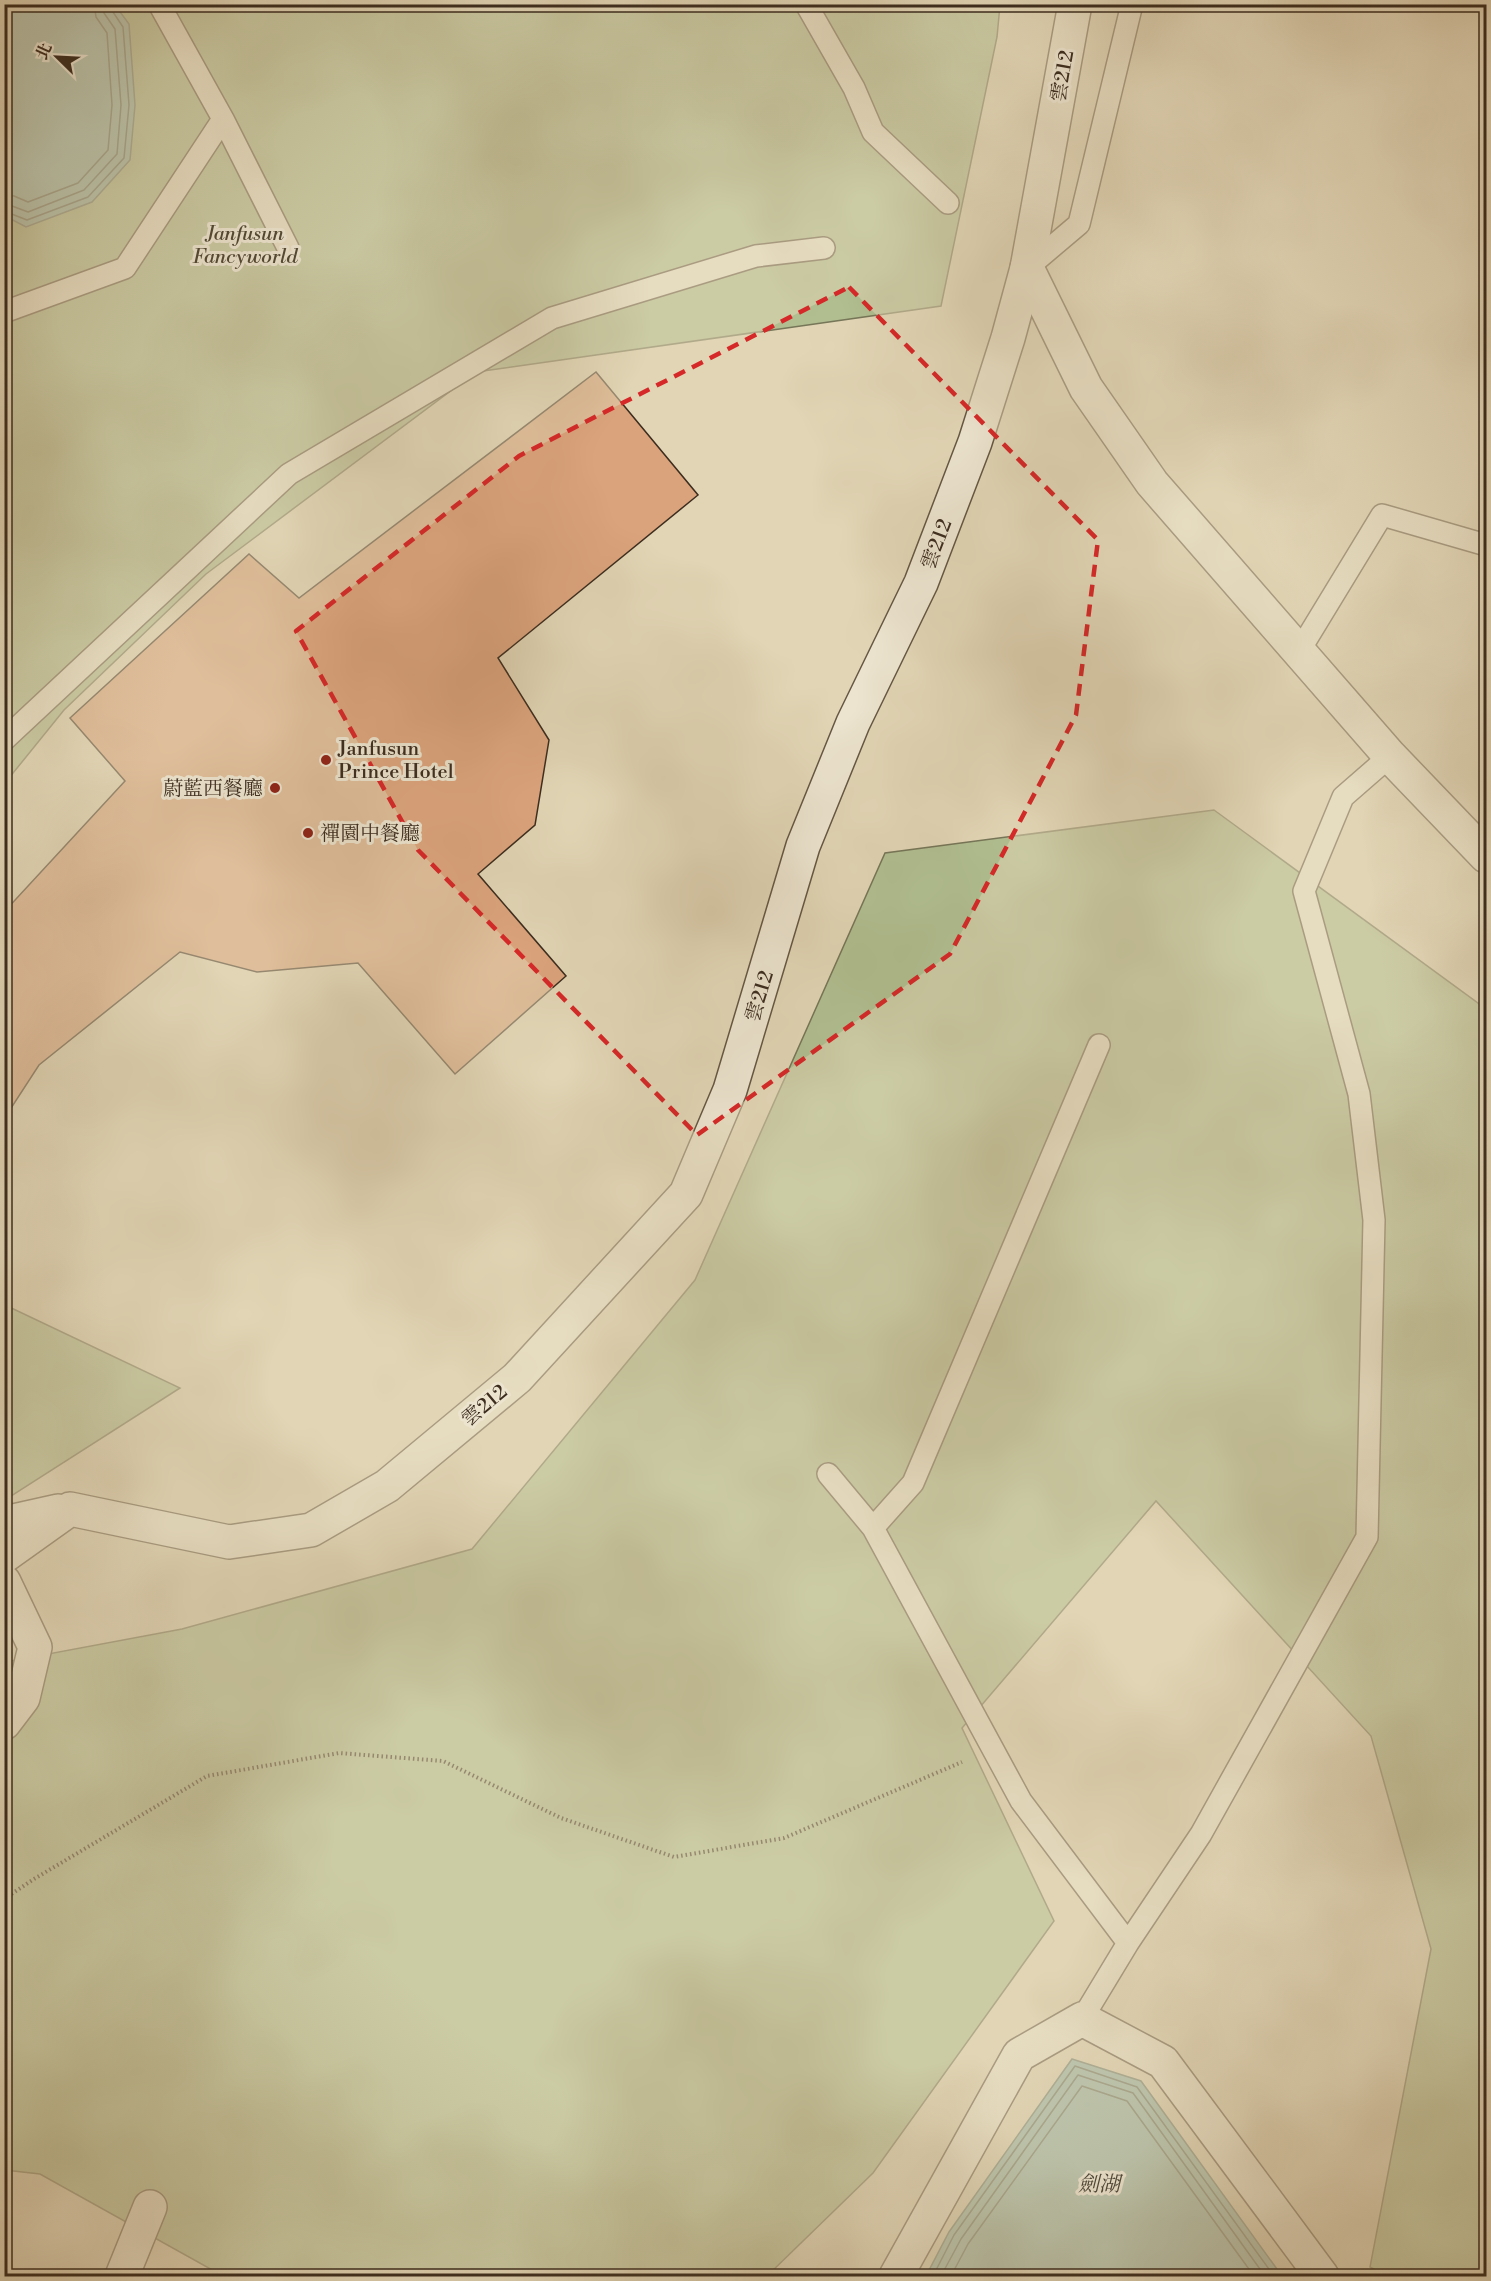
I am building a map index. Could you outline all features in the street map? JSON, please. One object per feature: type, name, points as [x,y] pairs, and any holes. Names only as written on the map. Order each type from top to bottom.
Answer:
[{"type":"street","name":"雲212","points":[[70,1509],[229,1542],[311,1530],[387,1486],[517,1378],[686,1194],[730,1090],[803,846],[853,723],[921,583],[975,442],[1008,338],[1027,268],[1075,4]]},
{"type":"street","points":[[1027,268],[1086,388],[1152,483],[1390,756],[1486,856]]},
{"type":"street","points":[[4,1523],[70,1509]]},
{"type":"street","points":[[4,1556],[70,1509]]},
{"type":"street","points":[[4,1582],[35,1647],[22,1698],[4,1723]]},
{"type":"street","points":[[896,2277],[1019,2055],[1082,2019],[1163,2062],[1322,2277]]},
{"type":"street","points":[[122,2277],[150,2207]]},
{"type":"lane","points":[[159,4],[223,119],[288,248]]},
{"type":"lane","points":[[806,4],[854,88],[873,132],[948,203]]},
{"type":"lane","points":[[1027,268],[1079,224],[1132,4]]},
{"type":"lane","points":[[4,312],[125,268],[223,119]]},
{"type":"lane","points":[[4,740],[289,474],[552,318],[756,256],[824,248]]},
{"type":"lane","points":[[1298,653],[1382,515],[1486,545]]},
{"type":"lane","points":[[1082,2019],[1128,1943],[1201,1834],[1367,1537],[1374,1220],[1359,1094],[1304,891],[1343,797],[1390,756]]},
{"type":"lane","points":[[873,1528],[913,1483],[1099,1045]]},
{"type":"lane","points":[[828,1474],[873,1528],[1021,1801],[1128,1943]]},
{"type":"path","points":[[4,1899],[207,1776],[339,1753],[443,1761],[561,1818],[674,1857],[784,1838],[992,1749]]},
{"type":"highlighted area","points":[[849,287],[1098,540],[1076,715],[950,954],[697,1135],[418,850],[296,631],[519,456]]},
{"type":"green space","name":"Janfusun Fancyworld","points":[[5,5],[1000,5],[997,37],[941,306],[476,372],[206,574],[64,710],[5,783]]},
{"type":"green space","points":[[1214,810],[1486,1009],[1486,2276],[1386,2276],[1370,2267],[1431,1949],[1371,1736],[1156,1501],[962,1728],[1054,1921],[873,2173],[767,2276],[223,2276],[40,2174],[5,2170],[5,1662],[182,1629],[472,1549],[695,1280],[885,853]]},
{"type":"green space","points":[[5,1305],[180,1388],[5,1500]]},
{"type":"water","points":[[4,5],[115,5],[129,24],[135,105],[130,160],[92,202],[26,227],[5,216]]},
{"type":"water","name":"劍湖","points":[[1072,2059],[1141,2081],[1282,2276],[926,2276],[949,2232]]},
{"type":"building","name":"Janfusun Prince Hotel","points":[[596,372],[698,495],[498,658],[549,740],[535,825],[478,874],[566,976],[455,1074],[358,963],[257,972],[180,952],[39,1065],[4,1119],[4,912],[125,781],[70,718],[249,554],[299,598]]},
{"type":"place","name":"Janfusun Prince Hotel","points":[[326,760]]},
{"type":"place","name":"蔚藍西餐廳","points":[[275,788]]},
{"type":"place","name":"禪園中餐廳","points":[[308,833]]}]
